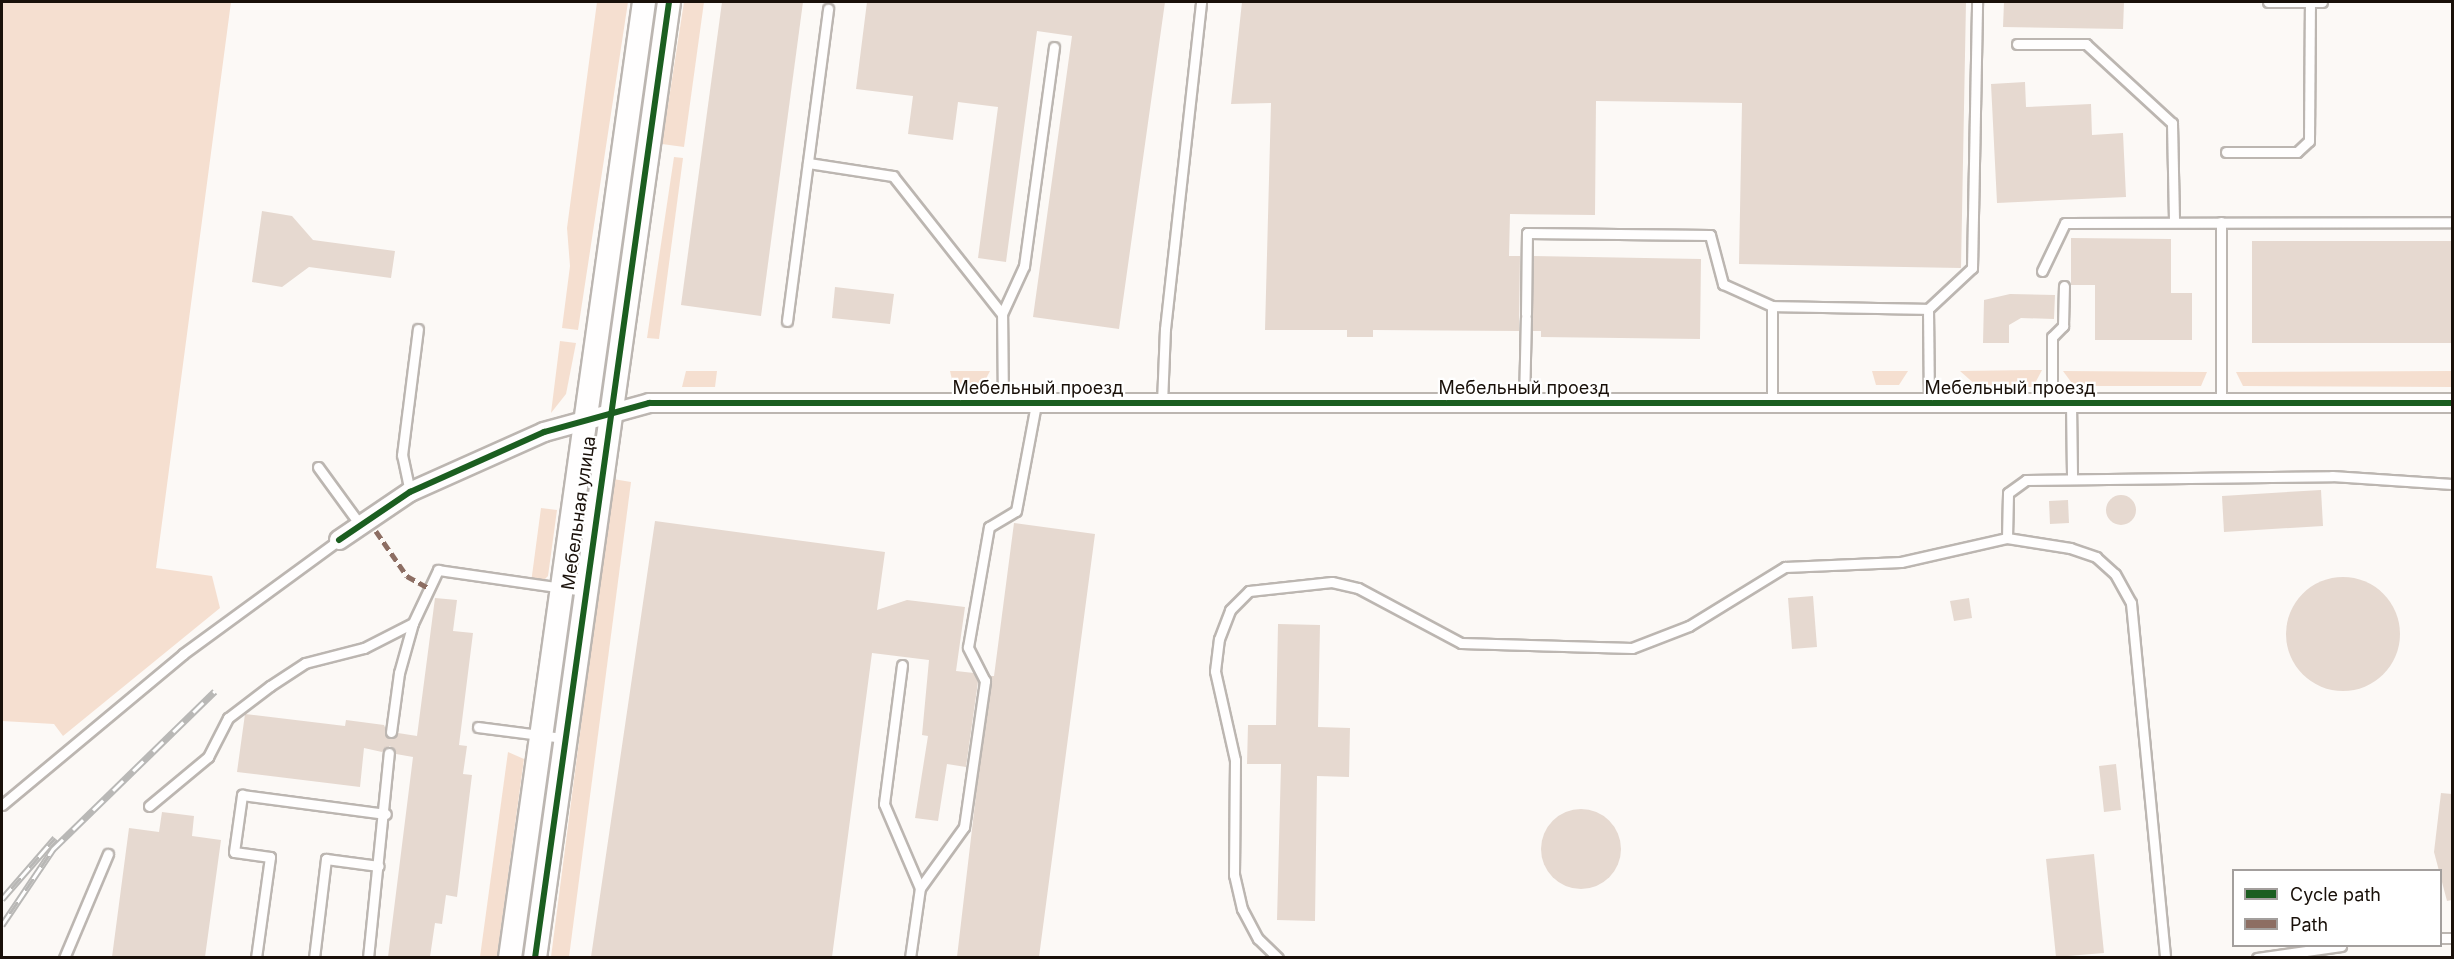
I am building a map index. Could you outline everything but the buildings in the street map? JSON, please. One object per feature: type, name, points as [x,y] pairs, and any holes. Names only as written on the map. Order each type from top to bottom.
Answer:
[{"type":"street","name":"Мебельная улица","points":[[534,957],[583,591],[595,414],[644,2]]},
{"type":"street","name":"Мебельная улица","points":[[510,957],[559,587],[595,414],[669,2]]},
{"type":"street","name":"Мебельный проезд","points":[[339,540],[410,492],[595,414],[649,403],[2452,403]]},
{"type":"lane","points":[[1162,403],[1165,329],[1201,2]]},
{"type":"lane","points":[[1524,403],[1527,233],[1710,235],[1724,284],[1772,306],[1928,309],[1972,267],[1977,2]]},
{"type":"lane","points":[[2268,2],[2310,4],[2322,2]]},
{"type":"lane","points":[[2226,152],[2297,152],[2309,141],[2310,4]]},
{"type":"lane","points":[[787,321],[828,9]]},
{"type":"lane","points":[[2017,44],[2086,44],[2172,123],[2174,222]]},
{"type":"lane","points":[[1003,403],[1002,314],[1024,266],[1054,47]]},
{"type":"lane","points":[[808,163],[893,176],[1002,314]]},
{"type":"lane","points":[[2221,222],[2221,403]]},
{"type":"lane","points":[[2042,271],[2065,223],[2452,222]]},
{"type":"lane","points":[[2052,403],[2052,337],[2063,326],[2064,286]]},
{"type":"lane","points":[[1772,306],[1772,403]]},
{"type":"lane","points":[[1928,309],[1929,403]]},
{"type":"lane","points":[[410,492],[402,455],[418,329]]},
{"type":"lane","points":[[2071,403],[2072,478]]},
{"type":"lane","points":[[910,957],[920,888],[964,827],[985,681],[968,647],[989,527],[1016,511],[1036,404]]},
{"type":"lane","points":[[318,467],[361,526]]},
{"type":"lane","points":[[2007,538],[2005,506],[2015,483],[2072,478],[2332,476],[2452,484]]},
{"type":"lane","points":[[1278,957],[1258,939],[1242,909],[1234,874],[1235,760],[1215,671],[1219,639],[1230,610],[1249,591],[1332,582],[1358,588],[1461,643],[1632,648],[1689,626],[1785,567],[1901,562],[2007,538],[2096,557],[2115,574],[2131,603],[2165,957]]},
{"type":"lane","points":[[2,806],[183,654],[339,540]]},
{"type":"lane","points":[[391,732],[413,623],[438,570],[583,591]]},
{"type":"lane","points":[[149,806],[208,757],[228,718],[270,686],[304,663],[364,648],[413,623]]},
{"type":"lane","points":[[902,665],[884,804],[920,888]]},
{"type":"lane","points":[[478,727],[563,738]]},
{"type":"lane","points":[[368,957],[387,814],[389,753]]},
{"type":"lane","points":[[256,957],[270,857],[234,852],[242,795],[387,814]]},
{"type":"lane","points":[[64,957],[108,854]]},
{"type":"lane","points":[[314,957],[327,859],[380,866]]},
{"type":"lane","points":[[2257,957],[2327,947]]},
{"type":"shaded area","points":[[2,2],[231,2],[156,568],[212,576],[220,608],[63,736],[54,724],[2,721]]},
{"type":"shaded area","points":[[597,2],[628,2],[578,330],[562,328],[570,266],[567,228]]},
{"type":"shaded area","points":[[684,2],[704,2],[684,147],[662,144]]},
{"type":"shaded area","points":[[674,157],[683,158],[659,339],[647,338]]},
{"type":"shaded area","points":[[560,341],[576,343],[566,394],[551,413]]},
{"type":"shaded area","points":[[2042,370],[2033,387],[1978,387],[1960,371]]},
{"type":"shaded area","points":[[686,371],[717,371],[715,387],[682,387]]},
{"type":"shaded area","points":[[950,371],[990,371],[981,388],[954,388]]},
{"type":"shaded area","points":[[1872,371],[1908,371],[1899,385],[1876,385]]},
{"type":"shaded area","points":[[2063,371],[2207,372],[2201,386],[2074,386]]},
{"type":"shaded area","points":[[2452,371],[2452,387],[2243,386],[2236,372]]},
{"type":"shaded area","points":[[613,479],[631,482],[569,957],[551,957]]},
{"type":"shaded area","points":[[541,508],[557,510],[548,576],[540,584],[531,583]]},
{"type":"shaded area","points":[[508,752],[524,759],[497,957],[480,957]]},
{"type":"railway","points":[[2,925],[53,849],[215,691]]},
{"type":"railway","points":[[2,899],[55,838]]},
{"type":"marked path","points":[[376,531],[407,576],[427,587]]},
{"type":"cycle path","points":[[535,958],[669,2]]},
{"type":"cycle path","points":[[339,540],[410,492],[544,432],[649,403],[2452,403]]}]
